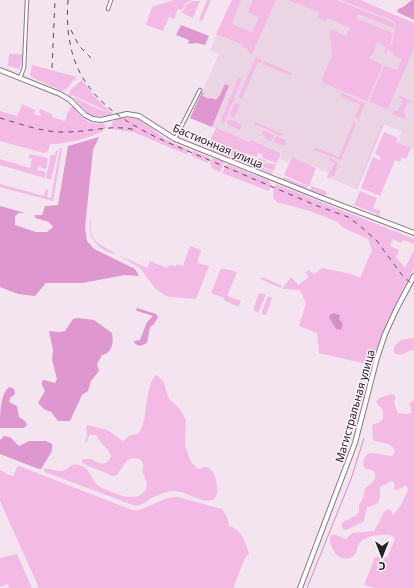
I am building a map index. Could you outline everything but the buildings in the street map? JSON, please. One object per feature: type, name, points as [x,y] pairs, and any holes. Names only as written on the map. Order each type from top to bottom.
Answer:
[{"type":"main road","name":"Бастионная улица","points":[[0,70],[65,96],[88,117],[101,120],[127,114],[141,116],[175,139],[413,233]]},
{"type":"main road","name":"Магистральная улица","points":[[300,588],[355,443],[377,358],[385,334],[414,276]]},
{"type":"street","points":[[20,78],[24,68],[27,0]]},
{"type":"street","points":[[108,9],[111,0]]},
{"type":"street","points":[[175,139],[200,90]]},
{"type":"shaded area","points":[[174,0],[193,0],[186,3],[182,10],[177,10],[174,19],[169,17],[163,31],[146,25],[152,7]]},
{"type":"shaded area","points":[[207,0],[211,0],[202,21],[199,20]]},
{"type":"shaded area","points":[[232,0],[360,0],[414,23],[414,149],[398,143],[402,131],[382,124],[356,189],[327,177],[328,173],[315,167],[290,157],[288,163],[280,159],[282,153],[190,118],[219,54],[210,50]]},
{"type":"shaded area","points":[[232,0],[241,0],[232,24],[252,32],[259,17],[248,12],[253,0],[276,0],[252,54],[249,53],[247,48],[242,48],[244,45],[216,34]]},
{"type":"shaded area","points":[[288,0],[336,0],[392,22],[395,24],[394,28],[358,14],[356,18],[393,33],[390,44],[392,45],[396,24],[394,21],[341,0],[360,0],[414,23],[414,48],[388,109],[369,102],[384,66],[397,70],[402,59],[393,55],[394,53],[388,50],[386,54],[383,53],[386,47],[377,43],[372,56],[369,58],[383,65],[367,101],[323,83],[322,79],[332,56],[330,32],[333,30],[346,36],[350,28],[328,18],[326,21],[317,17],[319,12]]},
{"type":"shaded area","points":[[414,0],[414,20],[397,12],[398,9]]},
{"type":"shaded area","points":[[193,1],[200,1],[193,18],[182,13],[187,4]]},
{"type":"shaded area","points":[[181,25],[209,36],[205,45],[197,43],[190,44],[188,43],[189,40],[176,35]]},
{"type":"shaded area","points":[[9,54],[23,54],[20,69],[8,66]]},
{"type":"shaded area","points":[[256,57],[262,60],[261,63],[258,62],[242,99],[238,97]]},
{"type":"shaded area","points":[[264,61],[292,73],[291,76],[263,64]]},
{"type":"shaded area","points":[[32,65],[77,77],[67,89],[62,91],[31,77]]},
{"type":"shaded area","points":[[238,78],[242,79],[224,123],[220,122]]},
{"type":"shaded area","points":[[82,80],[96,98],[113,114],[93,116],[73,98],[74,97],[96,108],[111,113],[72,95],[71,97],[68,95],[72,88]]},
{"type":"shaded area","points":[[225,84],[229,86],[212,127],[190,118],[202,92],[204,93],[202,96],[216,100]]},
{"type":"shaded area","points":[[342,93],[365,103],[359,118],[355,117],[360,105],[340,96]]},
{"type":"shaded area","points":[[400,96],[412,101],[411,103],[408,102],[403,113],[406,115],[405,119],[392,114],[394,110],[398,111],[403,100],[399,98]]},
{"type":"shaded area","points":[[235,103],[240,105],[235,116],[233,117],[230,114]]},
{"type":"shaded area","points":[[22,104],[35,110],[34,114],[40,116],[40,109],[52,114],[52,117],[65,121],[69,109],[73,106],[80,115],[89,122],[105,124],[106,128],[96,134],[80,140],[50,144],[48,151],[44,153],[0,141],[0,111],[17,116]]},
{"type":"shaded area","points":[[122,117],[139,119],[165,139],[189,150],[189,152],[186,154],[133,132],[113,129],[111,127],[113,121]]},
{"type":"shaded area","points":[[230,119],[242,125],[240,130],[228,125],[227,121]]},
{"type":"shaded area","points":[[255,122],[283,134],[282,136],[254,124]]},
{"type":"shaded area","points":[[353,123],[356,124],[341,160],[314,150],[315,147],[339,157]]},
{"type":"shaded area","points":[[382,124],[384,124],[356,189]]},
{"type":"shaded area","points":[[216,128],[250,142],[251,140],[281,153],[277,163],[262,158],[263,155],[258,153],[257,157],[245,153],[243,159],[208,145]]},
{"type":"shaded area","points":[[264,131],[274,135],[271,141],[264,138],[265,136],[261,133]]},
{"type":"shaded area","points":[[384,132],[398,138],[396,142],[411,148],[406,159],[402,157],[400,162],[395,160],[380,196],[361,188],[373,157],[380,160],[381,157],[375,154]]},
{"type":"shaded area","points":[[276,136],[286,140],[285,145],[283,146],[273,142]]},
{"type":"shaded area","points":[[99,137],[93,150],[85,227],[87,241],[94,249],[135,269],[139,276],[125,275],[82,283],[46,283],[35,296],[18,294],[0,287],[0,206],[25,213],[19,213],[15,216],[15,225],[36,232],[47,232],[53,227],[49,222],[35,218],[35,215],[42,215],[45,206],[58,205],[68,146]]},
{"type":"shaded area","points":[[208,146],[273,172],[272,174],[211,150]]},
{"type":"shaded area","points":[[60,148],[62,149],[53,201],[0,187],[0,184],[44,196],[46,189],[48,190],[47,197],[51,198]]},
{"type":"shaded area","points":[[58,150],[51,180],[46,178],[51,155],[55,155],[56,151]]},
{"type":"shaded area","points":[[193,151],[209,157],[208,163],[191,155]]},
{"type":"shaded area","points":[[30,154],[48,158],[46,169],[38,166],[37,170],[46,172],[45,178],[0,165],[0,159],[30,168],[32,159],[28,158]]},
{"type":"shaded area","points":[[247,155],[258,159],[259,158],[269,162],[245,160]]},
{"type":"shaded area","points":[[292,157],[316,168],[309,186],[284,175]]},
{"type":"shaded area","points":[[214,158],[224,162],[220,172],[211,168],[212,165],[210,164]]},
{"type":"shaded area","points":[[330,158],[336,161],[338,165],[334,177],[331,175],[330,178],[327,177],[335,163],[328,160]]},
{"type":"shaded area","points":[[250,162],[276,164],[274,171]]},
{"type":"shaded area","points":[[227,164],[269,181],[271,184],[269,191],[222,173]]},
{"type":"shaded area","points":[[284,177],[308,187],[306,188],[283,179]]},
{"type":"shaded area","points":[[276,184],[414,239],[414,244],[403,240],[401,243],[393,239],[390,246],[399,250],[396,257],[405,268],[414,250],[414,268],[389,318],[371,365],[319,353],[317,333],[299,326],[306,303],[300,290],[282,289],[291,277],[298,285],[309,277],[305,272],[309,270],[314,274],[322,268],[351,274],[360,278],[372,250],[368,239],[342,227],[338,222],[310,211],[277,202],[273,198],[274,186]]},
{"type":"shaded area","points":[[311,186],[326,191],[327,194],[324,196],[311,190]]},
{"type":"shaded area","points":[[360,191],[377,198],[373,208],[381,211],[378,217],[376,216],[377,214],[354,205]]},
{"type":"shaded area","points":[[90,220],[93,238],[99,244],[115,254],[98,246],[95,242],[92,237],[90,232]]},
{"type":"shaded area","points":[[190,246],[201,250],[197,263],[209,266],[196,299],[170,297],[164,295],[154,287],[140,268],[118,255],[147,268],[150,261],[167,268],[169,265],[176,266],[177,264],[183,266]]},
{"type":"shaded area","points":[[221,268],[237,272],[227,296],[241,301],[238,307],[224,300],[224,298],[211,293]]},
{"type":"shaded area","points":[[265,278],[282,286],[281,288],[260,279]]},
{"type":"shaded area","points":[[259,293],[266,295],[258,313],[253,310]]},
{"type":"shaded area","points":[[268,296],[272,298],[266,315],[262,314],[262,312]]},
{"type":"shaded area","points":[[137,308],[156,314],[158,317],[154,324],[150,327],[147,343],[140,346],[135,344],[134,341],[140,340],[147,322],[153,316],[137,311]]},
{"type":"shaded area","points":[[333,313],[340,315],[339,319],[343,324],[341,330],[336,329],[330,319],[329,316]]},
{"type":"shaded area","points":[[73,319],[94,320],[112,333],[112,347],[108,352],[102,355],[97,364],[99,371],[91,381],[88,391],[82,395],[70,421],[58,421],[51,412],[44,409],[38,403],[45,391],[42,381],[44,380],[55,383],[57,379],[52,360],[53,350],[49,331],[65,331]]},
{"type":"shaded area","points":[[414,338],[414,350],[400,355],[394,353],[395,345],[397,343]]},
{"type":"shaded area","points":[[156,375],[163,381],[169,399],[179,408],[186,420],[185,445],[191,462],[198,469],[207,467],[213,472],[217,487],[216,496],[214,499],[206,500],[195,498],[173,491],[152,498],[144,503],[134,505],[45,472],[43,469],[61,471],[72,465],[78,465],[82,466],[89,472],[96,484],[107,490],[122,496],[130,497],[143,494],[147,485],[143,475],[142,461],[134,458],[127,460],[117,475],[112,476],[81,461],[83,459],[92,459],[103,464],[107,462],[111,456],[96,435],[89,435],[87,442],[85,442],[87,435],[86,426],[88,425],[107,430],[123,441],[129,436],[139,433],[144,419],[152,380]]},
{"type":"shaded area","points":[[10,387],[14,389],[15,393],[10,398],[9,402],[17,406],[19,417],[25,421],[27,425],[24,428],[0,428],[2,399]]},
{"type":"shaded area","points":[[392,394],[396,397],[394,403],[398,413],[411,413],[409,404],[414,400],[414,588],[375,588],[364,585],[375,557],[387,558],[395,539],[391,535],[378,535],[361,541],[355,554],[347,559],[339,557],[336,554],[330,541],[330,537],[333,534],[346,539],[352,533],[374,531],[384,512],[388,509],[392,511],[392,515],[406,495],[408,488],[405,485],[398,490],[393,489],[395,484],[392,481],[380,487],[379,501],[375,505],[367,507],[364,521],[347,530],[343,529],[341,524],[359,512],[359,505],[363,498],[365,488],[375,479],[374,471],[365,468],[363,465],[364,459],[370,453],[392,456],[395,452],[394,448],[389,444],[373,440],[372,425],[383,419],[383,410],[376,402],[379,398]]},
{"type":"shaded area","points":[[4,436],[10,437],[19,446],[29,441],[46,441],[52,444],[52,451],[41,469],[39,469],[0,454],[0,440]]},
{"type":"shaded area","points":[[19,466],[132,510],[143,509],[171,497],[178,497],[222,509],[227,517],[229,526],[243,537],[249,554],[245,558],[233,588],[39,588],[0,501],[0,470],[11,476],[14,475],[17,467]]},
{"type":"shaded area","points":[[17,554],[32,588],[10,588],[8,584],[0,587],[0,558]]},
{"type":"waterway","points":[[307,588],[351,479],[364,438]]},
{"type":"railway","points":[[52,68],[55,0]]},
{"type":"railway","points":[[68,0],[68,32],[75,61],[83,78],[93,92],[106,105],[135,126],[169,143],[315,205],[348,217],[377,241],[402,275],[414,286]]},
{"type":"railway","points":[[71,30],[79,46],[91,58]]},
{"type":"railway","points":[[0,118],[33,128],[58,132],[118,128],[136,130]]}]
